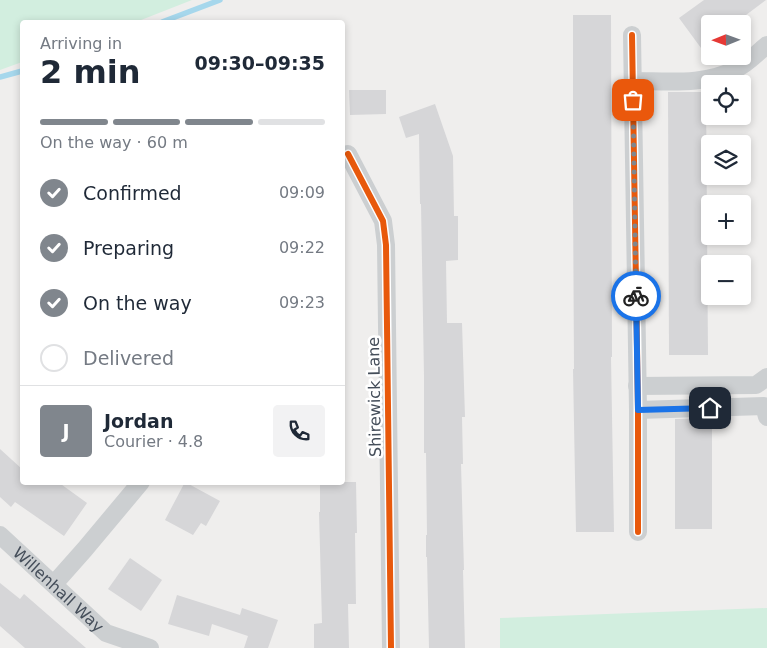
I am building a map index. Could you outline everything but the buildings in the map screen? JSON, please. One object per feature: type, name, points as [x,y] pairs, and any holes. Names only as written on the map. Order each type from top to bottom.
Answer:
[{"type":"street","points":[[632,35],[638,532]]},
{"type":"street","points":[[633,81],[702,80],[722,76],[738,68],[767,45]]},
{"type":"street","name":"Shirewick Lane","points":[[348,154],[383,221],[386,245],[391,648]]},
{"type":"street","points":[[637,386],[756,385],[767,377]]},
{"type":"street","points":[[638,410],[764,406],[767,417]]},
{"type":"street","points":[[54,584],[138,485]]},
{"type":"street","name":"Willenhall Way","points":[[0,535],[106,634],[150,648]]},
{"type":"green space","points":[[0,0],[192,0],[141,20],[20,20],[20,63],[0,70]]},
{"type":"green space","points":[[767,608],[767,648],[500,648],[500,618]]},
{"type":"waterway","points":[[167,20],[220,0]]},
{"type":"waterway","points":[[0,77],[20,72]]},
{"type":"cycle path","points":[[632,35],[638,532]]},
{"type":"cycle path","points":[[348,154],[383,221],[386,245],[391,648]]},
{"type":"way so far","points":[[633,100],[636,296]]},
{"type":"route","points":[[636,296],[638,410],[710,408]]}]
